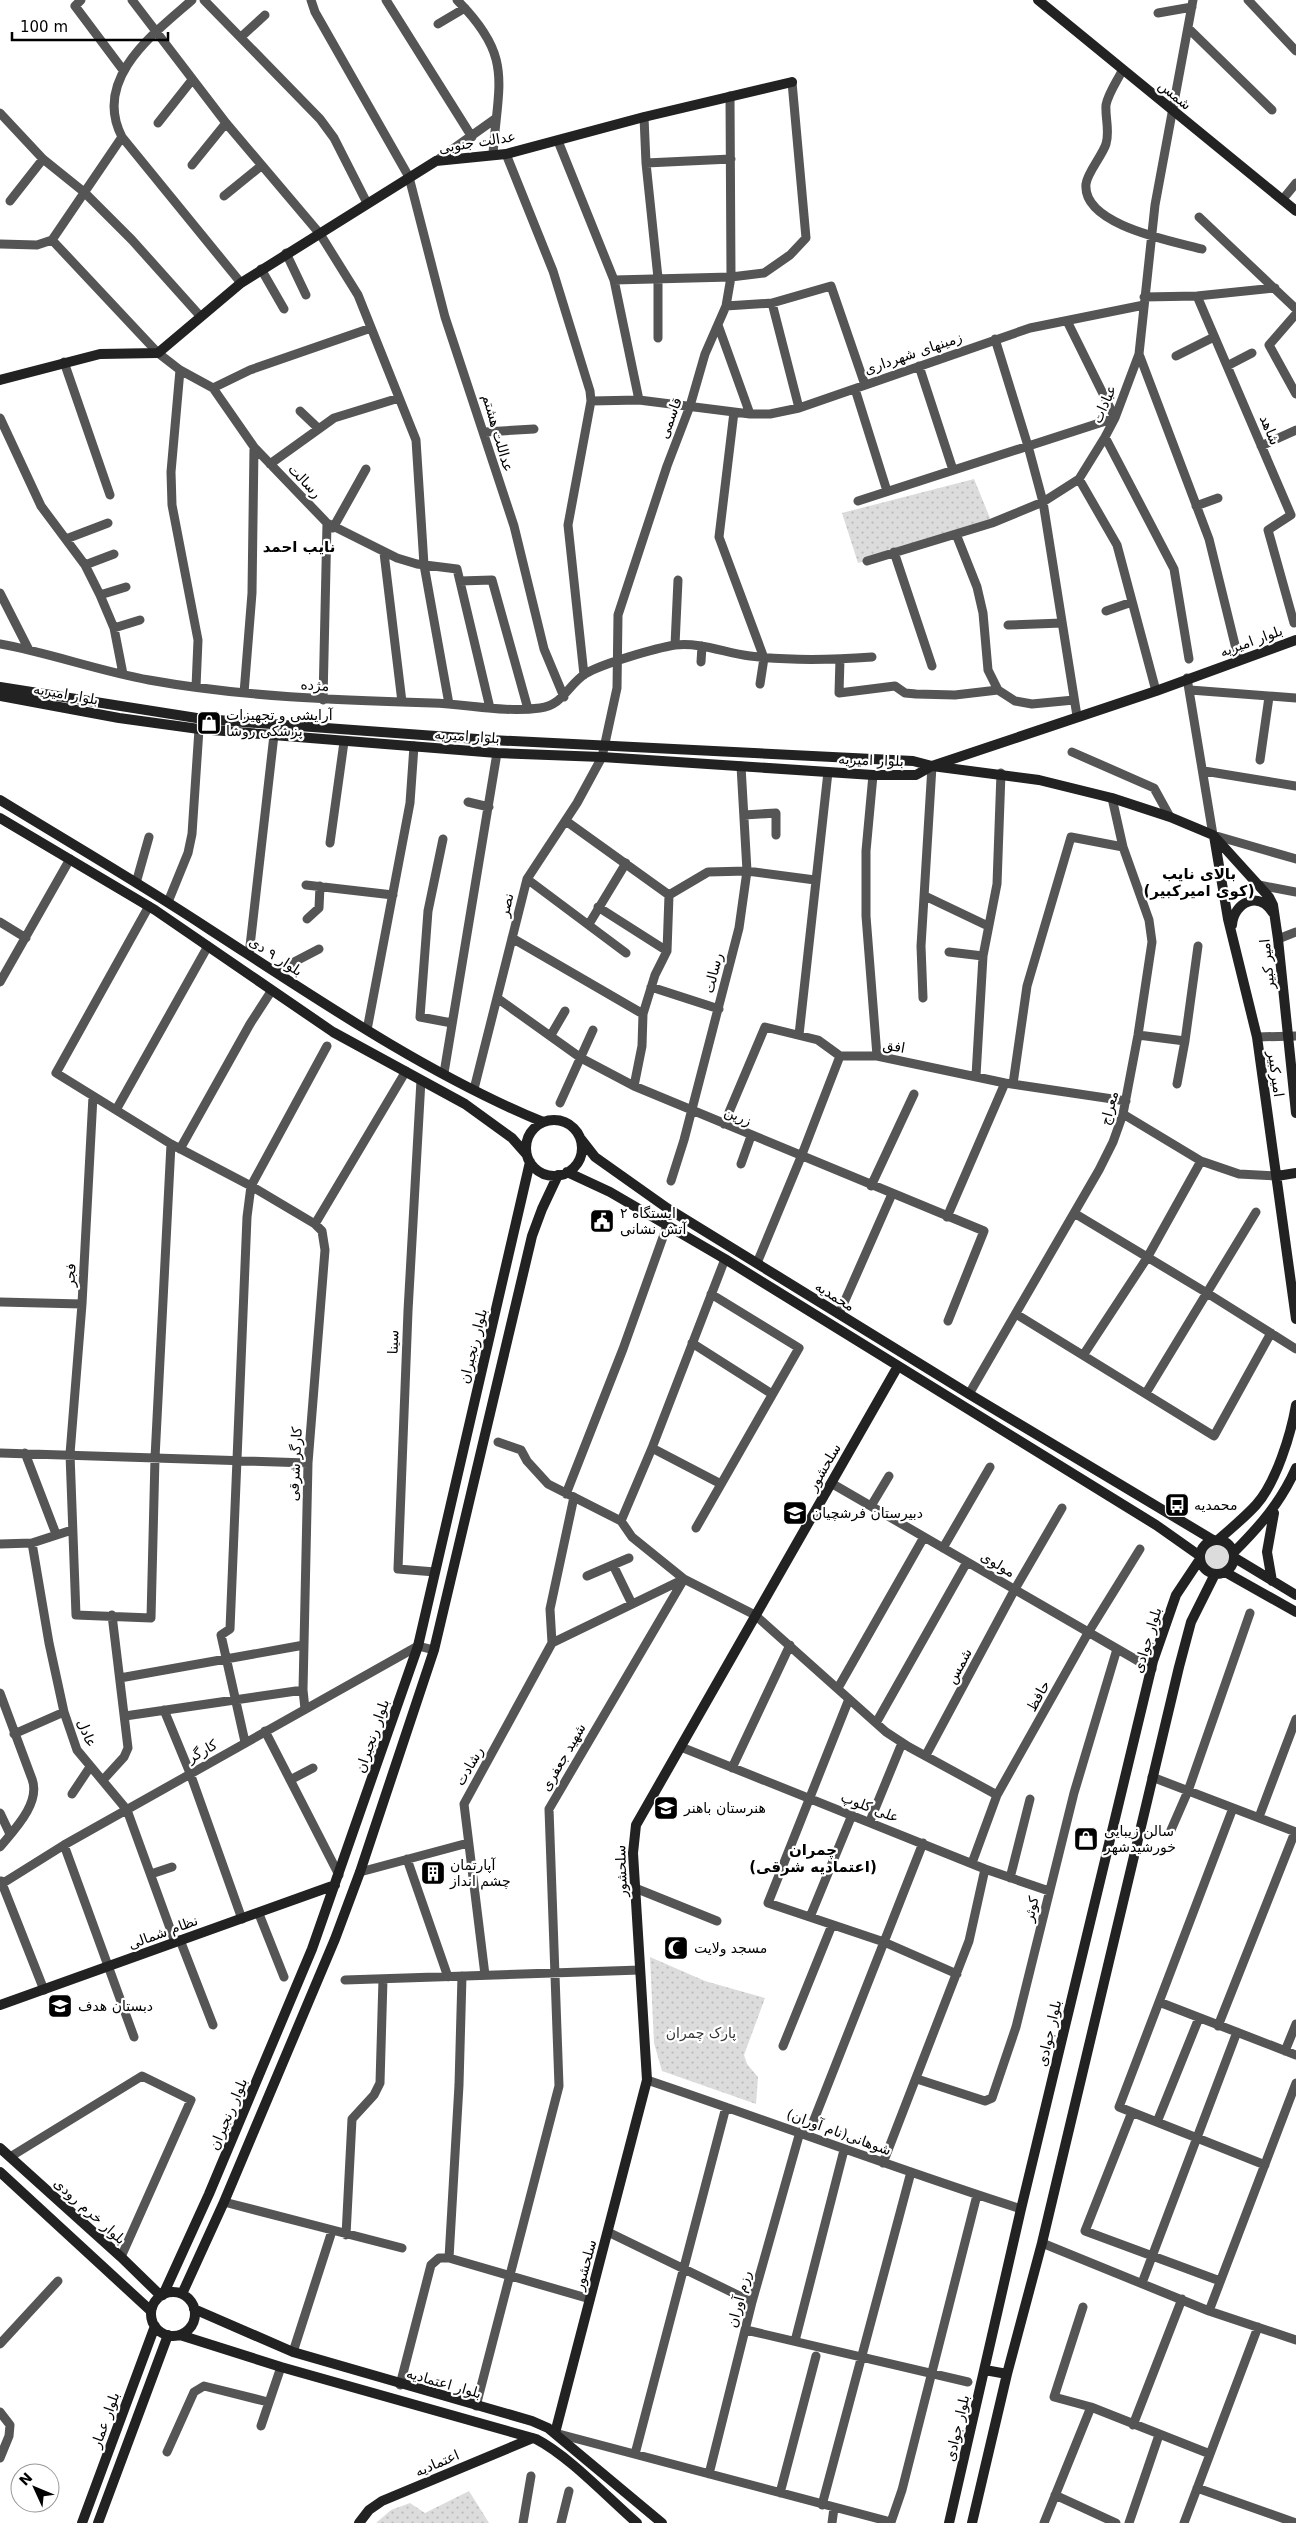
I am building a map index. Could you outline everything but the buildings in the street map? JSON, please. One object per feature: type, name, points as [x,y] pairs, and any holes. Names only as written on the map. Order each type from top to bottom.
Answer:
[{"type":"street","points":[[132,0],[260,166],[320,234],[358,296],[416,440],[424,565],[449,704]]},
{"type":"street","points":[[192,0],[156,32],[123,70],[114,96],[113,112],[116,126],[122,138],[240,283]]},
{"type":"street","points":[[204,0],[324,124],[334,138],[367,203]]},
{"type":"street","name":"عداللت هشتم","points":[[311,0],[315,12],[408,177],[445,317],[485,432],[499,483],[514,526],[544,649],[564,697]]},
{"type":"street","points":[[386,0],[472,137]]},
{"type":"street","points":[[457,0],[487,35],[495,51],[499,86],[493,154]]},
{"type":"street","points":[[1248,0],[1296,51]]},
{"type":"street","name":"شمس","points":[[1042,1],[1122,70],[1296,211]]},
{"type":"street","points":[[78,3],[123,70]]},
{"type":"street","points":[[1158,13],[1192,3]]},
{"type":"street","name":"عبادات","points":[[867,561],[992,523],[1043,502],[1079,479],[1105,437],[1115,418],[1139,354],[1155,205],[1189,29],[1192,3]]},
{"type":"street","points":[[438,24],[465,8]]},
{"type":"street","points":[[240,37],[266,15]]},
{"type":"street","points":[[1189,29],[1272,110]]},
{"type":"street","points":[[1122,70],[1106,106],[1107,141],[1099,160],[1086,182],[1085,192],[1091,204],[1104,216],[1152,236],[1202,249]]},
{"type":"street","points":[[158,123],[192,80]]},
{"type":"street","points":[[614,280],[730,277],[764,273],[790,255],[806,238],[792,82]]},
{"type":"street","name":"عدالت جنوبی","points":[[158,353],[240,283],[436,161],[506,154],[644,116],[792,82]]},
{"type":"street","name":"قاسمی","points":[[603,745],[617,688],[618,615],[667,466],[690,406],[705,354],[726,306],[730,277],[730,96]]},
{"type":"street","points":[[0,113],[43,159],[84,192],[132,240],[201,316]]},
{"type":"street","points":[[644,116],[646,163],[658,278],[658,338]]},
{"type":"street","points":[[436,161],[495,120]]},
{"type":"street","points":[[192,165],[226,123]]},
{"type":"street","points":[[0,244],[37,245],[52,240],[122,138]]},
{"type":"street","points":[[558,141],[614,280],[639,400]]},
{"type":"street","points":[[506,154],[553,271],[588,379],[590,401],[568,525],[584,675]]},
{"type":"street","points":[[10,201],[43,159]]},
{"type":"street","points":[[646,163],[731,159]]},
{"type":"street","points":[[224,196],[260,166]]},
{"type":"street","points":[[1283,200],[1296,183]]},
{"type":"street","points":[[1199,218],[1296,309]]},
{"type":"street","name":"رسالت","points":[[52,240],[158,353],[180,370],[213,388],[254,447],[330,526],[384,554],[424,565],[457,569],[460,581]]},
{"type":"street","points":[[286,253],[306,296]]},
{"type":"street","points":[[261,269],[284,309]]},
{"type":"street","points":[[726,306],[772,303],[831,286],[864,385]]},
{"type":"street","points":[[1144,301],[1274,288]]},
{"type":"street","name":"شاهد","points":[[1197,296],[1261,446],[1294,515],[1268,530],[1294,624]]},
{"type":"street","name":"زمینهای شهرداری","points":[[590,401],[639,400],[750,414],[770,414],[799,408],[995,339],[1144,301]]},
{"type":"street","points":[[772,303],[799,408]]},
{"type":"street","points":[[1296,314],[1269,345],[1296,394]]},
{"type":"street","points":[[858,501],[1115,418],[1067,321]]},
{"type":"street","points":[[718,325],[750,414]]},
{"type":"street","points":[[213,388],[250,370],[371,328]]},
{"type":"street","points":[[1176,356],[1214,337]]},
{"type":"street","points":[[995,339],[1043,502],[1077,716]]},
{"type":"street","points":[[0,380],[100,354],[158,353]]},
{"type":"street","points":[[1227,366],[1252,353]]},
{"type":"street","points":[[1139,354],[1209,539],[1239,661]]},
{"type":"street","points":[[64,362],[110,495]]},
{"type":"street","points":[[919,366],[953,470]]},
{"type":"street","points":[[180,370],[171,472],[172,505],[198,640],[196,687]]},
{"type":"street","points":[[855,389],[887,492]]},
{"type":"street","points":[[270,464],[334,418],[399,398]]},
{"type":"street","points":[[300,412],[319,429]]},
{"type":"street","points":[[734,412],[719,537],[764,658],[760,684]]},
{"type":"street","points":[[0,418],[3,434],[42,506],[85,565],[100,595],[114,628],[123,674]]},
{"type":"street","points":[[485,432],[534,430]]},
{"type":"street","points":[[1261,446],[1296,430]]},
{"type":"street","points":[[1105,437],[1174,569],[1189,660]]},
{"type":"street","points":[[244,693],[252,593],[254,447]]},
{"type":"street","points":[[323,700],[330,526],[366,469]]},
{"type":"street","points":[[1079,479],[1117,545],[1156,690]]},
{"type":"street","points":[[1196,506],[1218,498]]},
{"type":"street","points":[[66,539],[108,524]]},
{"type":"street","points":[[956,534],[977,587],[983,613],[988,670],[998,690],[1015,701],[1032,704],[1074,700]]},
{"type":"street","points":[[894,552],[932,666]]},
{"type":"street","points":[[85,565],[114,554]]},
{"type":"street","points":[[384,554],[402,702]]},
{"type":"street","points":[[490,708],[460,581],[492,580],[528,709]]},
{"type":"street","points":[[675,645],[678,580]]},
{"type":"street","points":[[100,595],[126,587]]},
{"type":"street","points":[[0,594],[29,650]]},
{"type":"street","points":[[1106,611],[1132,602]]},
{"type":"street","points":[[114,628],[140,620]]},
{"type":"street","points":[[1008,625],[1062,623]]},
{"type":"street","name":"بلوار امیریه","points":[[0,696],[119,718],[199,729],[344,742],[828,772],[916,775],[932,766],[1296,640]]},
{"type":"street","name":"مژده","points":[[0,644],[123,674],[196,687],[244,693],[323,700],[449,704],[528,709],[552,706],[564,697],[584,675],[618,662],[675,645],[702,646],[730,653],[764,658],[840,659],[872,656]]},
{"type":"street","points":[[701,662],[702,646]]},
{"type":"street","points":[[840,659],[840,693],[895,686],[905,693],[916,694],[955,695],[998,690]]},
{"type":"street","points":[[1187,678],[1204,771],[1213,835]]},
{"type":"street","name":"بلوار امیریه","points":[[0,687],[203,719],[603,745],[913,761],[932,766]]},
{"type":"street","points":[[1190,690],[1296,698]]},
{"type":"street","points":[[1260,760],[1269,697]]},
{"type":"street","points":[[168,902],[188,853],[192,834],[199,729]]},
{"type":"street","points":[[248,954],[274,735]]},
{"type":"street","points":[[330,843],[344,742]]},
{"type":"street","name":"نصر","points":[[474,1089],[528,879],[566,821],[602,757],[603,745]]},
{"type":"street","points":[[367,1030],[410,803],[414,746]]},
{"type":"street","points":[[444,1072],[497,752]]},
{"type":"street","points":[[1072,752],[1154,788],[1170,817]]},
{"type":"street","name":"رسالت","points":[[671,1181],[692,1111],[739,928],[747,871],[741,766]]},
{"type":"street","points":[[922,998],[922,946],[932,766],[1001,773],[1048,782],[1112,798],[1170,817],[1213,835],[1296,859]]},
{"type":"street","points":[[1204,771],[1296,786]]},
{"type":"street","points":[[799,1035],[828,772]]},
{"type":"street","points":[[976,1076],[983,956],[997,884],[1001,773]]},
{"type":"street","points":[[873,774],[866,851],[866,916],[877,1056]]},
{"type":"street","name":"معراج","points":[[969,1394],[1074,1214],[1113,1142],[1123,1114],[1138,1035],[1152,942],[1149,920],[1123,847],[1112,798]]},
{"type":"street","name":"بلوار ۹ دی","points":[[0,800],[168,902],[367,1030],[474,1089],[544,1122]]},
{"type":"street","points":[[468,802],[488,807]]},
{"type":"street","points":[[744,816],[776,814],[776,835]]},
{"type":"street","points":[[0,818],[149,906],[333,1032],[465,1104],[512,1138],[542,1173],[563,1174]]},
{"type":"street","points":[[566,821],[670,895]]},
{"type":"street","name":"امیر کبیر","points":[[1213,835],[1269,897],[1275,916],[1292,1036],[1296,1113]]},
{"type":"street","name":"امیرکبیر","points":[[1213,835],[1232,934],[1257,1037],[1296,1319]]},
{"type":"street","points":[[136,883],[149,837]]},
{"type":"street","points":[[947,1217],[1009,1083],[1027,986],[1071,837],[1123,847]]},
{"type":"street","points":[[443,839],[428,911],[420,1017],[452,1023]]},
{"type":"street","points":[[0,982],[70,859]]},
{"type":"street","points":[[589,924],[626,862]]},
{"type":"street","points":[[670,895],[708,872],[747,871],[815,880]]},
{"type":"street","points":[[528,879],[626,953]]},
{"type":"street","points":[[306,885],[393,895]]},
{"type":"street","points":[[1259,885],[1296,892]]},
{"type":"street","points":[[307,919],[319,908],[320,886]]},
{"type":"street","points":[[634,1086],[642,1046],[643,1014],[651,987],[667,951],[670,895]]},
{"type":"street","points":[[926,896],[988,926]]},
{"type":"street","points":[[1232,934],[1233,916],[1238,908],[1245,903],[1254,901],[1263,903],[1270,908],[1275,916]]},
{"type":"street","points":[[149,906],[56,1073],[171,1144],[251,1186],[315,1224],[406,1072]]},
{"type":"street","points":[[598,907],[667,951]]},
{"type":"street","points":[[0,922],[26,938]]},
{"type":"street","points":[[1278,939],[1296,932]]},
{"type":"street","points":[[512,938],[643,1014]]},
{"type":"street","points":[[116,1110],[208,946]]},
{"type":"street","points":[[1177,1084],[1198,946]]},
{"type":"street","points":[[275,972],[319,949]]},
{"type":"street","points":[[949,952],[983,956]]},
{"type":"street","points":[[651,987],[719,1009]]},
{"type":"street","points":[[180,1149],[250,1024],[272,990]]},
{"type":"street","name":"زرین","points":[[496,998],[581,1058],[634,1086],[984,1232],[948,1321]]},
{"type":"street","points":[[551,1035],[565,1011]]},
{"type":"street","points":[[724,1124],[765,1027],[799,1035],[824,1044],[840,1056],[757,1263]]},
{"type":"street","points":[[560,1103],[593,1030]]},
{"type":"street","points":[[1138,1035],[1185,1041]]},
{"type":"street","points":[[1257,1037],[1292,1036]]},
{"type":"street","points":[[245,1742],[221,1635],[230,1629],[247,1217],[251,1186],[327,1046]]},
{"type":"street","name":"افق","points":[[840,1056],[877,1056],[1009,1083],[1126,1101]]},
{"type":"street","name":"سینا","points":[[421,1080],[408,1311],[398,1569],[435,1572]]},
{"type":"street","points":[[871,1186],[914,1094]]},
{"type":"street","name":"فجر","points":[[93,1096],[82,1304],[70,1454],[72,1530],[76,1615],[112,1615]]},
{"type":"street","points":[[1123,1114],[1201,1161],[1239,1174],[1277,1176],[1296,1173]]},
{"type":"street","points":[[182,2294],[224,2202],[300,2025],[360,1872],[434,1650],[532,1236],[542,1209],[563,1174],[580,1158],[581,1139],[577,1131],[562,1120],[544,1122],[531,1132],[526,1146],[529,1158]]},
{"type":"street","points":[[741,1164],[751,1136]]},
{"type":"street","name":"محمدیه","points":[[581,1139],[595,1157],[667,1208],[969,1394],[1216,1540]]},
{"type":"street","points":[[102,1780],[127,1751],[125,1716],[112,1615],[151,1618],[155,1458],[171,1144]]},
{"type":"street","name":"بلوار رنجبران","points":[[162,2295],[209,2194],[309,1958],[418,1646],[529,1158]]},
{"type":"street","points":[[1084,1354],[1148,1258],[1201,1161]]},
{"type":"street","name":"محمدیه","points":[[563,1174],[588,1180],[725,1259],[1156,1525],[1200,1557]]},
{"type":"street","points":[[839,1314],[892,1194]]},
{"type":"street","points":[[1146,1393],[1256,1212]]},
{"type":"street","points":[[1074,1214],[1208,1293],[1296,1349]]},
{"type":"street","name":"کارگر شرقی","points":[[305,1709],[303,1690],[308,1463],[325,1250],[322,1231],[315,1224]]},
{"type":"street","points":[[667,1226],[570,1496],[550,1609],[552,1643],[684,1579]]},
{"type":"street","points":[[621,1521],[652,1448],[725,1259]]},
{"type":"street","points":[[696,1528],[799,1348],[711,1294]]},
{"type":"street","points":[[0,1302],[82,1304]]},
{"type":"street","points":[[1016,1314],[1084,1354],[1214,1436],[1271,1333]]},
{"type":"street","points":[[692,1343],[772,1394]]},
{"type":"street","name":"سلحشور","points":[[555,2432],[647,2080],[635,1888],[634,1853],[636,1826],[898,1366]]},
{"type":"street","points":[[1296,1406],[1290,1433],[1279,1463],[1258,1503],[1216,1540],[1204,1546],[1200,1557],[1206,1570],[1220,1573],[1296,1612]]},
{"type":"street","points":[[498,1442],[519,1448],[527,1461],[544,1480],[570,1496],[621,1521],[632,1537],[684,1579],[755,1615],[876,1723],[902,1742],[997,1795]]},
{"type":"street","points":[[652,1448],[721,1484]]},
{"type":"street","points":[[0,1452],[308,1463]]},
{"type":"street","points":[[25,1453],[56,1534]]},
{"type":"street","points":[[942,1548],[990,1467]]},
{"type":"street","points":[[1234,1555],[1276,1506],[1296,1468]]},
{"type":"street","points":[[871,1506],[889,1476]]},
{"type":"street","name":"مولوی","points":[[831,1483],[1152,1669]]},
{"type":"street","points":[[1272,1581],[1268,1566],[1268,1538],[1276,1506]]},
{"type":"street","name":"شمس","points":[[926,1755],[1015,1589],[1062,1508]]},
{"type":"street","points":[[0,1544],[32,1542],[72,1530]]},
{"type":"street","points":[[838,1688],[924,1537]]},
{"type":"street","points":[[972,2523],[1007,2374],[1042,2243],[1188,1633],[1195,1614],[1220,1573],[1233,1564],[1234,1555],[1230,1545],[1216,1540]]},
{"type":"street","name":"عادل","points":[[32,1542],[49,1643],[64,1712],[77,1750],[126,1810],[177,1941],[213,2025]]},
{"type":"street","name":"حافظ","points":[[972,1863],[997,1795],[1088,1633],[1140,1549]]},
{"type":"street","points":[[1234,1555],[1296,1596]]},
{"type":"street","name":"بلوار جوادی","points":[[949,2523],[1022,2209],[1152,1669],[1172,1604],[1200,1557]]},
{"type":"street","points":[[587,1576],[629,1558]]},
{"type":"street","points":[[876,1723],[967,1562]]},
{"type":"street","points":[[612,1565],[632,1604]]},
{"type":"street","name":"شهید جعفری","points":[[476,2406],[559,2086],[549,1809],[684,1579]]},
{"type":"street","points":[[1171,1830],[1188,1791],[1250,1614]]},
{"type":"street","name":"رشادت","points":[[485,1975],[464,1813],[465,1799],[511,1720],[552,1643]]},
{"type":"street","points":[[120,1678],[304,1645]]},
{"type":"street","points":[[732,1768],[790,1645]]},
{"type":"street","points":[[418,1646],[434,1650]]},
{"type":"street","name":"کارگر","points":[[1,1883],[190,1773],[418,1646]]},
{"type":"street","name":"کوثر","points":[[917,2079],[985,2101],[992,2098],[1016,2027],[1074,1792],[1117,1649]]},
{"type":"street","points":[[125,1716],[303,1690]]},
{"type":"street","points":[[0,1693],[35,1791],[30,1803],[0,1847]]},
{"type":"street","points":[[849,1699],[768,1903],[884,1942],[956,1974]]},
{"type":"street","points":[[164,1710],[190,1773],[242,1919]]},
{"type":"street","points":[[14,1734],[64,1712]]},
{"type":"street","points":[[1259,1817],[1296,1719]]},
{"type":"street","points":[[265,1731],[337,1880]]},
{"type":"street","points":[[870,1821],[902,1742]]},
{"type":"street","name":"علی کلوپ","points":[[681,1747],[810,1800],[870,1821],[985,1870],[1050,1891]]},
{"type":"street","points":[[72,1794],[90,1767]]},
{"type":"street","points":[[290,1780],[313,1768]]},
{"type":"street","points":[[1152,1777],[1295,1832],[1218,2026]]},
{"type":"street","points":[[1010,1878],[1030,1799]]},
{"type":"street","points":[[1233,1808],[1119,2107],[1265,2164]]},
{"type":"street","points":[[0,1813],[10,1834]]},
{"type":"street","points":[[810,1917],[852,1815]]},
{"type":"street","points":[[360,1872],[468,1843]]},
{"type":"street","name":"رزم آوران","points":[[709,2474],[752,2302],[804,2134],[923,1843]]},
{"type":"street","points":[[64,1846],[134,2037]]},
{"type":"street","points":[[408,1859],[448,1977]]},
{"type":"street","points":[[151,1874],[172,1867]]},
{"type":"street","points":[[884,2163],[969,1941],[985,1870]]},
{"type":"street","name":"نظام شمالی","points":[[0,2005],[177,1941],[259,1914],[337,1880]]},
{"type":"street","points":[[1,1883],[44,1990]]},
{"type":"street","points":[[635,1888],[717,1920]]},
{"type":"street","points":[[259,1914],[284,1977]]},
{"type":"street","points":[[783,2046],[832,1925]]},
{"type":"street","points":[[345,1980],[640,1970]]},
{"type":"street","points":[[449,2258],[459,2086],[462,1976]]},
{"type":"street","points":[[346,2235],[352,2118],[374,2095],[380,2083],[383,1979]]},
{"type":"street","points":[[1159,2002],[1296,2055]]},
{"type":"street","points":[[1157,2122],[1199,2018]]},
{"type":"street","points":[[1285,2051],[1296,2024]]},
{"type":"street","points":[[1142,2283],[1237,2032]]},
{"type":"street","points":[[10,2157],[142,2076],[191,2100],[121,2257]]},
{"type":"street","name":"شوهانی(نام آوران)","points":[[647,2080],[804,2134],[844,2150],[1022,2209]]},
{"type":"street","points":[[1209,2311],[1296,2082]]},
{"type":"street","points":[[635,2454],[726,2107]]},
{"type":"street","points":[[1132,2112],[1085,2231],[1220,2281]]},
{"type":"street","name":"بلوار خرم رودی","points":[[0,2148],[162,2295]]},
{"type":"street","points":[[794,2341],[844,2150]]},
{"type":"street","points":[[0,2172],[151,2311],[155,2326],[168,2335],[180,2334],[191,2326],[194,2309],[190,2300],[182,2294],[173,2292],[162,2295],[154,2302],[151,2311]]},
{"type":"street","points":[[822,2505],[911,2172]]},
{"type":"street","points":[[555,2432],[891,2522],[902,2490],[930,2374],[978,2195]]},
{"type":"street","points":[[224,2202],[402,2248]]},
{"type":"street","points":[[293,2352],[332,2231]]},
{"type":"street","points":[[608,2232],[752,2302]]},
{"type":"street","points":[[1042,2243],[1209,2311],[1296,2340]]},
{"type":"street","points":[[400,2385],[431,2265],[439,2258],[449,2258],[590,2299]]},
{"type":"street","points":[[0,2344],[58,2281]]},
{"type":"street","points":[[1133,2425],[1182,2300]]},
{"type":"street","points":[[1083,2307],[1054,2397],[1090,2407],[1210,2454]]},
{"type":"street","name":"بلوار اعتمادیه","points":[[194,2309],[293,2352],[400,2385],[532,2422],[555,2432],[662,2523]]},
{"type":"street","name":"بلوار عمار","points":[[82,2523],[155,2326]]},
{"type":"street","points":[[1184,2523],[1258,2327]]},
{"type":"street","points":[[746,2330],[968,2382]]},
{"type":"street","name":"بلوار اعتمادیه","points":[[180,2334],[281,2367],[533,2438],[554,2451],[637,2523]]},
{"type":"street","points":[[98,2523],[168,2335]]},
{"type":"street","points":[[780,2493],[816,2356]]},
{"type":"street","points":[[261,2426],[281,2367]]},
{"type":"street","points":[[985,2370],[1007,2374]]},
{"type":"street","points":[[167,2452],[198,2387],[204,2386],[268,2402]]},
{"type":"street","points":[[1044,2523],[1090,2407]]},
{"type":"street","points":[[0,2412],[10,2425],[9,2436],[0,2458]]},
{"type":"street","points":[[1129,2523],[1159,2434]]},
{"type":"street","name":"اعتمادیه","points":[[359,2523],[369,2510],[382,2501],[533,2438]]},
{"type":"street","points":[[523,2523],[530,2476]]},
{"type":"street","points":[[1197,2488],[1296,2523]]},
{"type":"street","points":[[561,2523],[569,2491]]},
{"type":"street","points":[[1055,2495],[1094,2519],[1116,2523]]},
{"type":"street","points":[[832,2523],[834,2508]]},
{"type":"street","points":[[1268,2523],[1271,2514]]},
{"type":"green space","points":[[974,479],[992,523],[858,563],[842,513]]},
{"type":"green space","points":[[1218,1542],[1228,1546],[1232,1556],[1228,1566],[1218,1570],[1208,1566],[1204,1556],[1208,1546]]},
{"type":"green space","name":"پارک چمران","points":[[650,1957],[705,1981],[765,1998],[744,2055],[747,2064],[758,2077],[756,2104],[662,2071],[654,2043]]},
{"type":"green space","points":[[469,2491],[489,2523],[376,2523],[391,2510],[410,2503],[425,2513]]},
{"type":"place","name":"آرایشی و تجهیزات پزشکی روشا","points":[[209,723]]},
{"type":"place","name":"ایستگاه ۲ آتش نشانی","points":[[602,1221]]},
{"type":"place","name":"محمدیه","points":[[1177,1505]]},
{"type":"place","name":"دبیرستان فرشچیان","points":[[795,1513]]},
{"type":"place","name":"هنرستان باهنر","points":[[666,1808]]},
{"type":"place","name":"سالن زیبایی خورشیدشهر","points":[[1086,1839]]},
{"type":"place","name":"آپارتمان چشم انداز","points":[[433,1873]]},
{"type":"place","name":"مسجد ولایت","points":[[676,1948]]},
{"type":"place","name":"دبستان هدف","points":[[60,2006]]},
{"type":"district","name":"نایب احمد","points":[[299,547]]},
{"type":"district","name":"بالای نایب (کوی امیرکبیر)","points":[[1199,882]]},
{"type":"district","name":"چمران (اعتمادیه شرقی)","points":[[813,1858]]}]
